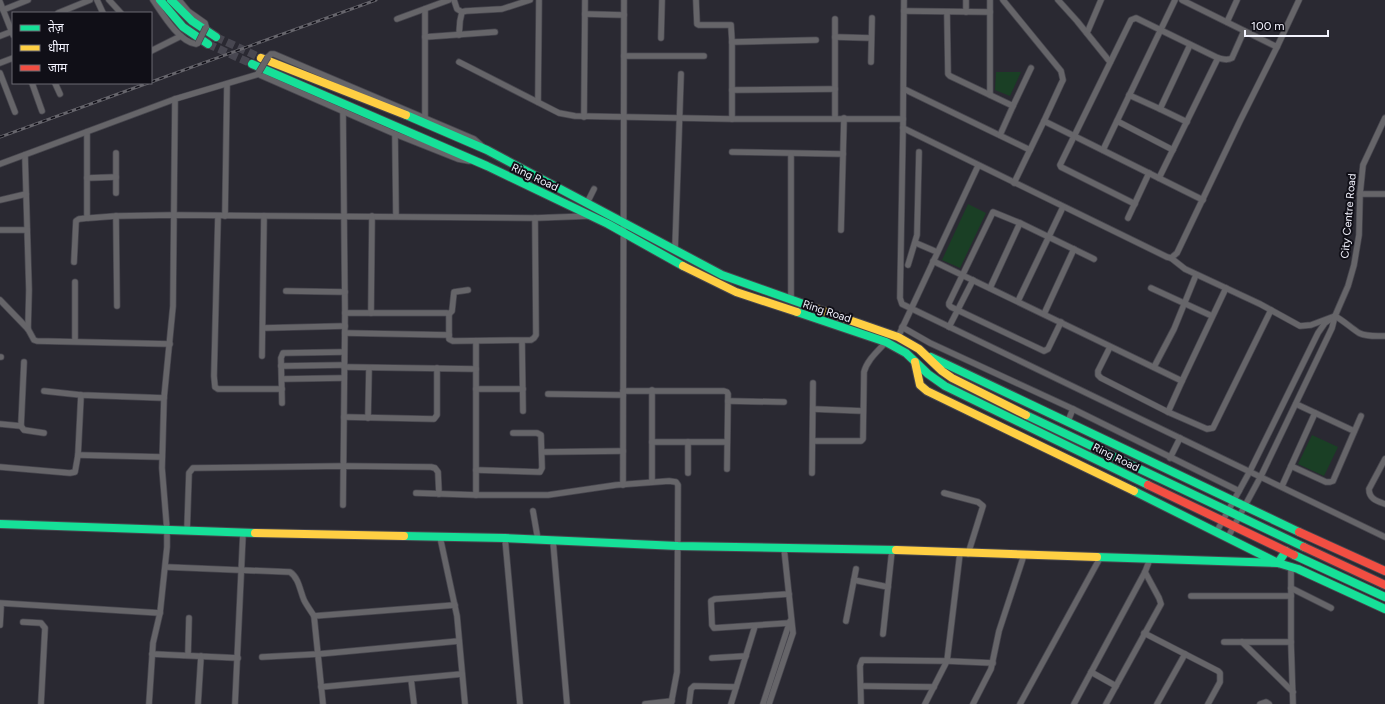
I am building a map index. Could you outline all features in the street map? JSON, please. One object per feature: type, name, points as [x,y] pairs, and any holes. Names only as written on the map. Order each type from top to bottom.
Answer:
[{"type":"street","points":[[3,10],[26,0]]},
{"type":"street","points":[[60,12],[81,2],[90,0]]},
{"type":"street","points":[[97,0],[103,12]]},
{"type":"street","points":[[109,0],[120,12]]},
{"type":"street","points":[[153,0],[172,28],[192,44],[196,44],[198,43],[206,27],[205,23],[188,11],[179,0]]},
{"type":"street","points":[[160,0],[183,27],[208,44]]},
{"type":"street","points":[[171,0],[179,12],[216,38]]},
{"type":"street","points":[[397,19],[449,0]]},
{"type":"street","points":[[454,0],[457,9],[462,12]]},
{"type":"street","points":[[462,12],[466,10],[502,9],[530,0]]},
{"type":"street","points":[[538,102],[539,0]]},
{"type":"street","points":[[584,117],[585,0]]},
{"type":"street","points":[[623,485],[624,0]]},
{"type":"street","points":[[661,38],[662,0]]},
{"type":"street","points":[[696,0],[697,24],[731,25],[732,119]]},
{"type":"street","points":[[904,0],[900,298],[902,304],[1385,537]]},
{"type":"street","points":[[966,0],[966,12]]},
{"type":"street","points":[[990,0],[990,95]]},
{"type":"street","points":[[1003,0],[1062,75],[1061,84],[1014,184]]},
{"type":"street","points":[[1058,0],[1110,62]]},
{"type":"street","points":[[1087,33],[1101,0]]},
{"type":"street","points":[[1103,150],[1175,0]]},
{"type":"street","points":[[1182,0],[1277,47]]},
{"type":"street","points":[[1227,22],[1237,0]]},
{"type":"street","points":[[1171,258],[1177,253],[1299,0]]},
{"type":"street","points":[[0,2],[12,31]]},
{"type":"street","points":[[425,9],[425,118]]},
{"type":"street","points":[[904,11],[990,12]]},
{"type":"street","points":[[459,35],[462,12]]},
{"type":"street","points":[[947,12],[948,74],[1013,106]]},
{"type":"street","points":[[585,14],[624,15]]},
{"type":"street","points":[[871,62],[872,18]]},
{"type":"street","points":[[1135,204],[1061,168],[1060,165],[1060,162],[1075,136],[1131,20],[1136,18],[1190,45],[1225,60],[1232,58],[1244,31]]},
{"type":"street","points":[[835,19],[835,118]]},
{"type":"street","points":[[425,38],[495,32]]},
{"type":"street","points":[[0,36],[12,33]]},
{"type":"street","points":[[152,49],[181,36]]},
{"type":"street","points":[[835,37],[871,38]]},
{"type":"street","points":[[732,42],[816,40]]},
{"type":"street","points":[[1160,109],[1190,45]]},
{"type":"street","points":[[259,73],[265,57],[274,54],[474,139],[487,150]]},
{"type":"street","points":[[624,56],[704,56]]},
{"type":"street","name":"Ring Road","points":[[265,57],[426,122],[487,150],[722,275],[791,298],[898,337],[919,349],[942,371],[952,378],[1032,418],[1385,585]]},
{"type":"street","points":[[0,63],[12,58]]},
{"type":"street","points":[[1159,178],[1218,58]]},
{"type":"street","points":[[459,62],[563,114],[584,117],[903,119]]},
{"type":"street","name":"Ring Road","points":[[252,64],[479,163],[623,232],[686,268],[736,292],[886,342],[906,353],[936,381],[945,386],[1232,526],[1385,597]]},
{"type":"street","points":[[1000,135],[1031,68]]},
{"type":"street","points":[[0,73],[15,112]]},
{"type":"street","points":[[0,164],[175,99],[259,73]]},
{"type":"street","points":[[259,73],[260,75],[395,134],[458,159],[479,163]]},
{"type":"street","points":[[675,250],[681,74]]},
{"type":"street","points":[[32,84],[42,111]]},
{"type":"street","points":[[57,84],[60,94]]},
{"type":"street","points":[[225,216],[226,84]]},
{"type":"street","points":[[732,90],[835,89]]},
{"type":"street","points":[[904,89],[1030,150]]},
{"type":"street","points":[[1129,95],[1187,122]]},
{"type":"street","points":[[149,704],[153,643],[160,613],[166,568],[167,530],[162,481],[162,457],[164,398],[173,306],[175,254],[175,99]]},
{"type":"street","points":[[343,112],[345,292],[343,505]]},
{"type":"street","points":[[841,230],[844,118]]},
{"type":"street","name":"City Centre Road","points":[[1228,537],[1232,526],[1261,476],[1296,404],[1332,328],[1335,316],[1348,286],[1354,265],[1359,235],[1360,194],[1363,165],[1385,118]]},
{"type":"street","points":[[1044,121],[1203,200]]},
{"type":"street","points":[[1117,121],[1173,150]]},
{"type":"street","points":[[903,128],[1063,208],[1171,258],[1185,269],[1196,275],[1271,310],[1300,326],[1312,325],[1335,316],[1343,320],[1359,333],[1366,336],[1385,336]]},
{"type":"street","points":[[87,132],[88,218]]},
{"type":"street","points":[[395,134],[396,216]]},
{"type":"street","points":[[732,152],[843,154]]},
{"type":"street","points":[[908,265],[916,243],[918,228],[920,152]]},
{"type":"street","points":[[116,153],[116,193]]},
{"type":"street","points":[[791,154],[791,298]]},
{"type":"street","points":[[24,155],[30,290],[28,329]]},
{"type":"street","points":[[898,337],[978,166]]},
{"type":"street","points":[[1128,218],[1149,173]]},
{"type":"street","points":[[87,178],[116,177]]},
{"type":"street","points":[[587,203],[594,189]]},
{"type":"street","points":[[0,200],[26,194]]},
{"type":"street","points":[[1360,194],[1385,194]]},
{"type":"street","points":[[1018,302],[1063,208]]},
{"type":"street","points":[[1060,322],[1048,349],[1044,351],[958,310],[949,305],[949,303],[993,212],[1020,223],[1094,259]]},
{"type":"street","points":[[74,262],[76,221],[79,219],[88,218],[174,215],[535,218],[591,216]]},
{"type":"street","points":[[116,216],[116,306]]},
{"type":"street","points":[[218,216],[215,387],[218,389],[282,389]]},
{"type":"street","points":[[262,356],[264,216]]},
{"type":"street","points":[[371,313],[372,216]]},
{"type":"street","points":[[448,314],[449,339],[452,341],[522,341],[531,340],[534,338],[536,335],[535,218]]},
{"type":"street","points":[[990,288],[1020,223]]},
{"type":"street","points":[[0,230],[27,230]]},
{"type":"street","points":[[916,243],[937,252]]},
{"type":"street","points":[[1044,314],[1074,249]]},
{"type":"street","points":[[933,261],[1182,381]]},
{"type":"street","points":[[1154,367],[1186,304],[1196,275]]},
{"type":"street","points":[[950,327],[973,280]]},
{"type":"street","points":[[74,282],[75,341]]},
{"type":"street","points":[[1151,288],[1212,316]]},
{"type":"street","points":[[1168,412],[1226,288]]},
{"type":"street","points":[[344,313],[448,314],[452,310],[454,292],[468,290]]},
{"type":"street","points":[[286,291],[345,292]]},
{"type":"street","points":[[0,300],[28,329],[31,337],[37,341],[170,344]]},
{"type":"street","points":[[1110,347],[1098,371],[1098,375],[1101,378],[1168,412],[1207,429],[1213,428],[1271,310]]},
{"type":"street","points":[[1217,531],[1240,491],[1318,333],[1326,323],[1335,316]]},
{"type":"street","points":[[263,328],[450,334]]},
{"type":"street","points":[[902,328],[930,343],[1240,491]]},
{"type":"street","points":[[476,341],[476,495]]},
{"type":"street","points":[[522,341],[524,411]]},
{"type":"street","points":[[813,441],[861,440],[864,437],[863,380],[866,366],[886,342]]},
{"type":"street","points":[[282,403],[282,355],[285,353],[344,352]]},
{"type":"street","points":[[926,355],[1068,421],[1328,546],[1385,571]]},
{"type":"street","points":[[21,426],[24,362]]},
{"type":"street","points":[[915,362],[920,385],[927,391],[1142,494],[1278,563]]},
{"type":"street","points":[[282,366],[476,369]]},
{"type":"street","points":[[368,418],[369,368]]},
{"type":"street","points":[[344,417],[434,419],[437,415],[437,368]]},
{"type":"street","points":[[282,379],[344,378]]},
{"type":"street","points":[[812,473],[814,383]]},
{"type":"street","points":[[476,389],[523,389]]},
{"type":"street","points":[[652,390],[652,482]]},
{"type":"street","points":[[548,394],[623,393],[652,390],[727,392],[727,469]]},
{"type":"street","points":[[44,392],[164,398]]},
{"type":"street","points":[[0,467],[73,473],[76,469],[78,455],[81,395]]},
{"type":"street","points":[[728,401],[784,402]]},
{"type":"street","points":[[1296,404],[1354,431]]},
{"type":"street","points":[[813,409],[863,411]]},
{"type":"street","points":[[1068,421],[1073,410]]},
{"type":"street","points":[[1282,486],[1315,413]]},
{"type":"street","points":[[1291,466],[1326,482],[1333,481],[1361,416]]},
{"type":"street","points":[[0,424],[21,426],[24,430],[44,433]]},
{"type":"street","points":[[476,470],[540,472],[542,468],[541,435],[513,434]]},
{"type":"street","points":[[1170,458],[1180,438]]},
{"type":"street","points":[[652,442],[727,442]]},
{"type":"street","points":[[688,442],[688,474]]},
{"type":"street","points":[[542,452],[623,452]]},
{"type":"street","points":[[78,455],[162,457]]},
{"type":"street","points":[[1385,459],[1369,489],[1369,494],[1372,498],[1385,504]]},
{"type":"street","points":[[187,530],[188,473],[191,469],[344,466],[431,467],[435,468],[438,472],[439,494]]},
{"type":"street","points":[[416,493],[548,495],[652,482],[673,480],[676,482],[678,486],[677,672],[671,703],[645,704]]},
{"type":"street","points":[[1142,494],[1148,485]]},
{"type":"street","points":[[925,704],[947,661],[964,553],[983,506],[978,502],[944,493]]},
{"type":"street","points":[[533,511],[538,540]]},
{"type":"street","points":[[0,524],[243,533],[505,538],[678,546],[892,550],[1278,563],[1292,566],[1385,609]]},
{"type":"street","points":[[235,704],[243,533]]},
{"type":"street","points":[[440,537],[455,605],[465,704]]},
{"type":"street","points":[[505,538],[520,704]]},
{"type":"street","points":[[553,541],[567,704]]},
{"type":"street","points":[[1323,556],[1328,546]]},
{"type":"street","points":[[767,704],[792,638],[793,628],[784,548]]},
{"type":"street","points":[[883,634],[892,550]]},
{"type":"street","points":[[1278,563],[1286,551]]},
{"type":"street","points":[[973,704],[984,685],[993,663],[999,631],[1024,555]]},
{"type":"street","points":[[1020,704],[1100,558]]},
{"type":"street","points":[[1074,704],[1150,559]]},
{"type":"street","points":[[1292,566],[1291,642],[1293,704]]},
{"type":"street","points":[[166,568],[284,572],[294,575],[305,602],[314,616],[323,704]]},
{"type":"street","points":[[846,621],[856,569]]},
{"type":"street","points":[[1106,704],[1161,604],[1144,572]]},
{"type":"street","points":[[854,580],[888,587]]},
{"type":"street","points":[[1345,591],[1350,581]]},
{"type":"street","points":[[1291,588],[1331,608]]},
{"type":"street","points":[[789,594],[715,599],[711,601],[712,625],[714,628],[789,623]]},
{"type":"street","points":[[1191,596],[1291,596]]},
{"type":"street","points":[[0,624],[1,605],[160,613]]},
{"type":"street","points":[[314,616],[455,605]]},
{"type":"street","points":[[767,704],[777,659],[792,617]]},
{"type":"street","points":[[188,655],[189,618]]},
{"type":"street","points":[[23,622],[41,623],[44,626],[41,704]]},
{"type":"street","points":[[731,704],[756,626]]},
{"type":"street","points":[[1144,633],[1218,671],[1220,674],[1220,682],[1208,704]]},
{"type":"street","points":[[262,657],[319,654],[459,641]]},
{"type":"street","points":[[1224,642],[1291,642]]},
{"type":"street","points":[[1242,642],[1293,692]]},
{"type":"street","points":[[152,654],[238,658]]},
{"type":"street","points":[[1157,704],[1185,654]]},
{"type":"street","points":[[198,704],[201,656]]},
{"type":"street","points":[[712,658],[746,656]]},
{"type":"street","points":[[777,659],[784,662]]},
{"type":"street","points":[[861,704],[860,666],[862,660],[993,663]]},
{"type":"street","points":[[1091,672],[1116,686]]},
{"type":"street","points":[[321,687],[462,674]]},
{"type":"street","points":[[411,679],[414,704]]},
{"type":"street","points":[[689,704],[691,689],[694,686],[736,687]]},
{"type":"street","points":[[861,686],[934,687]]},
{"type":"street","points":[[1260,704],[1266,702],[1269,704]]},
{"type":"green space","points":[[996,72],[1021,72],[1010,96],[995,90]]},
{"type":"green space","points":[[968,204],[986,213],[960,268],[942,260]]},
{"type":"green space","points":[[1312,435],[1338,447],[1324,476],[1298,464]]},
{"type":"tunnel","points":[[216,37],[261,58]]},
{"type":"tunnel","points":[[208,44],[252,64]]},
{"type":"railway","points":[[152,82],[376,0]]},
{"type":"railway","points":[[0,137],[145,84]]},
{"type":"traffic: fast","points":[[160,0],[183,27],[208,44]]},
{"type":"traffic: fast","points":[[171,0],[192,21],[216,37]]},
{"type":"traffic: fast","points":[[252,64],[487,166],[608,224],[683,266]]},
{"type":"traffic: fast","points":[[406,115],[487,150],[722,275],[809,306]]},
{"type":"traffic: fast","points":[[797,312],[886,342],[906,353],[928,374],[945,386],[1148,485]]},
{"type":"traffic: fast","points":[[931,357],[1299,532]]},
{"type":"traffic: fast","points":[[1026,415],[1304,547]]},
{"type":"traffic: fast","points":[[1134,491],[1278,563],[1286,551]]},
{"type":"traffic: fast","points":[[0,524],[255,533]]},
{"type":"traffic: fast","points":[[404,536],[505,538],[678,546],[896,550]]},
{"type":"traffic: fast","points":[[1294,555],[1385,597]]},
{"type":"traffic: fast","points":[[1097,557],[1278,563],[1298,569],[1385,609]]},
{"type":"traffic: slow","points":[[261,58],[406,115]]},
{"type":"traffic: slow","points":[[683,266],[736,292],[797,312]]},
{"type":"traffic: slow","points":[[809,306],[898,337],[919,349],[942,371],[952,378],[1026,415]]},
{"type":"traffic: slow","points":[[915,362],[920,385],[927,391],[1134,491]]},
{"type":"traffic: slow","points":[[255,533],[404,536]]},
{"type":"traffic: slow","points":[[896,550],[1097,557]]},
{"type":"traffic: jam","points":[[1148,485],[1294,555]]},
{"type":"traffic: jam","points":[[1299,532],[1385,571]]},
{"type":"traffic: jam","points":[[1304,547],[1385,585]]}]
